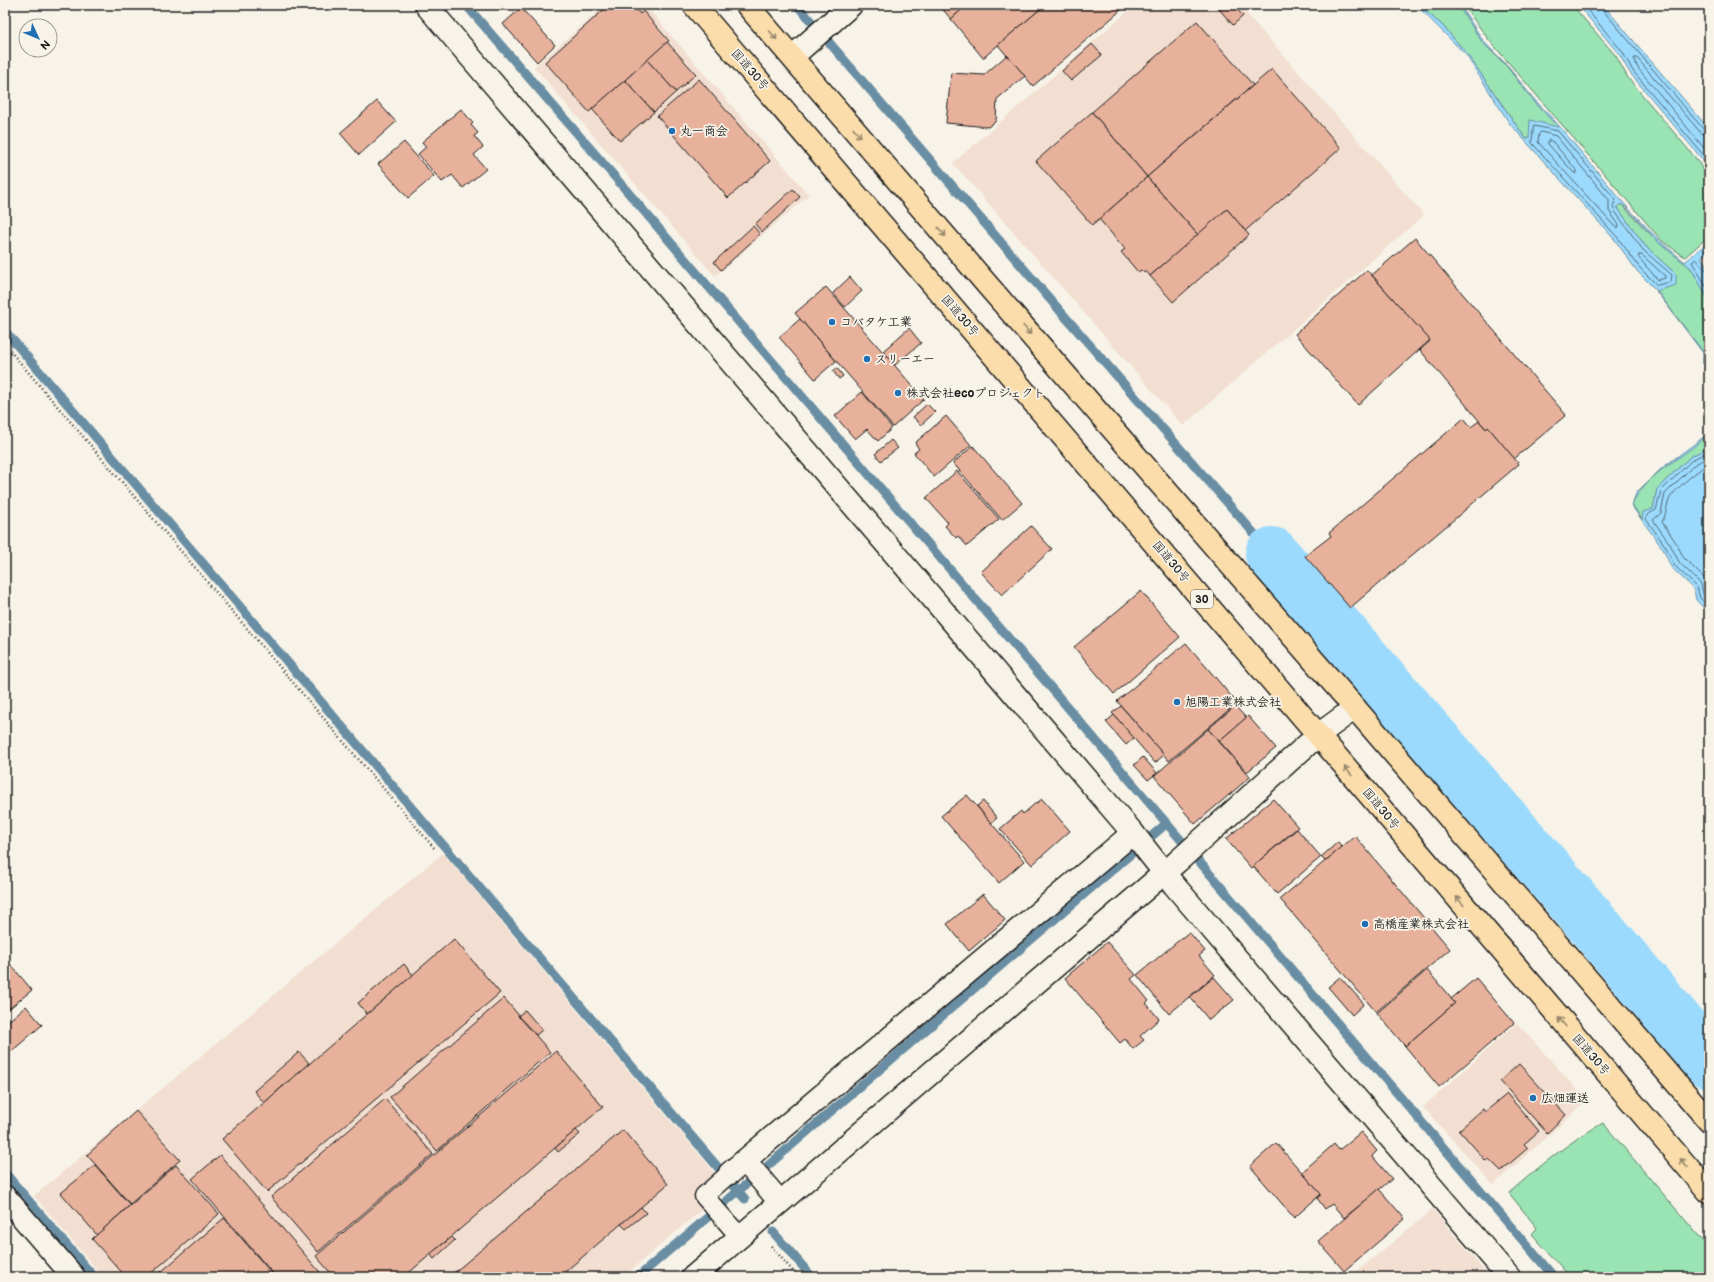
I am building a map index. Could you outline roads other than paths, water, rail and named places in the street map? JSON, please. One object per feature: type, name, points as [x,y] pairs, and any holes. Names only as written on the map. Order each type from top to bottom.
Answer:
[{"type":"highway","name":"国道30号","points":[[694,5],[1709,1192]]},
{"type":"highway","points":[[747,5],[799,51],[1355,708],[1709,1121]]},
{"type":"street","points":[[426,5],[1136,837],[1167,863],[1174,885],[1509,1277]]},
{"type":"street","points":[[799,51],[847,8]]},
{"type":"street","points":[[693,1277],[1167,863],[1200,841],[1318,735],[1355,708]]},
{"type":"street","points":[[780,1202],[743,1174],[1136,837]]},
{"type":"street","points":[[5,1197],[74,1277]]},
{"type":"lane","points":[[743,1174],[704,1196],[724,1219],[747,1231]]},
{"type":"water","points":[[1416,5],[1418,5],[1442,25],[1467,54],[1526,139],[1529,138],[1530,120],[1558,127],[1532,99],[1505,64],[1483,43],[1458,5],[1460,5],[1484,42],[1505,63],[1533,98],[1554,120],[1627,207],[1661,242],[1685,262],[1709,241],[1709,249],[1701,258],[1709,268],[1709,300],[1691,268],[1658,242],[1627,208],[1621,204],[1617,207],[1646,247],[1676,274],[1676,285],[1657,291],[1637,271],[1615,240],[1510,124],[1466,55]]},
{"type":"water","points":[[1578,5],[1603,5],[1709,129],[1709,172],[1702,159],[1630,73],[1619,54]]},
{"type":"water","points":[[1656,291],[1657,291],[1677,317]]},
{"type":"water","points":[[1677,317],[1704,353],[1703,363],[1703,353]]},
{"type":"water","points":[[1709,433],[1647,483],[1632,505],[1642,520],[1643,512],[1653,509],[1657,489],[1690,457],[1709,447],[1709,613],[1696,600],[1694,589],[1671,567],[1663,549],[1631,505],[1637,492],[1662,468]]},
{"type":"waterway","points":[[466,5],[614,176],[1554,1277]]},
{"type":"waterway","points":[[797,5],[1272,554]]},
{"type":"waterway","points":[[5,331],[745,1199]]},
{"type":"waterway","points":[[1272,554],[1600,932],[1709,1061]]},
{"type":"waterway","points":[[638,1277],[1167,823]]},
{"type":"waterway","points":[[5,1173],[94,1277]]},
{"type":"waterway","points":[[773,1232],[812,1277]]},
{"type":"place","name":"丸一商会","points":[[672,131]]},
{"type":"place","name":"コバタケ工業","points":[[832,322]]},
{"type":"place","name":"スリーエー","points":[[867,359]]},
{"type":"place","name":"株式会社ecoプロジェクト","points":[[898,393]]},
{"type":"place","name":"旭陽工業株式会社","points":[[1177,702]]},
{"type":"place","name":"高橋産業株式会社","points":[[1365,924]]},
{"type":"place","name":"広畑運送","points":[[1533,1098]]}]
